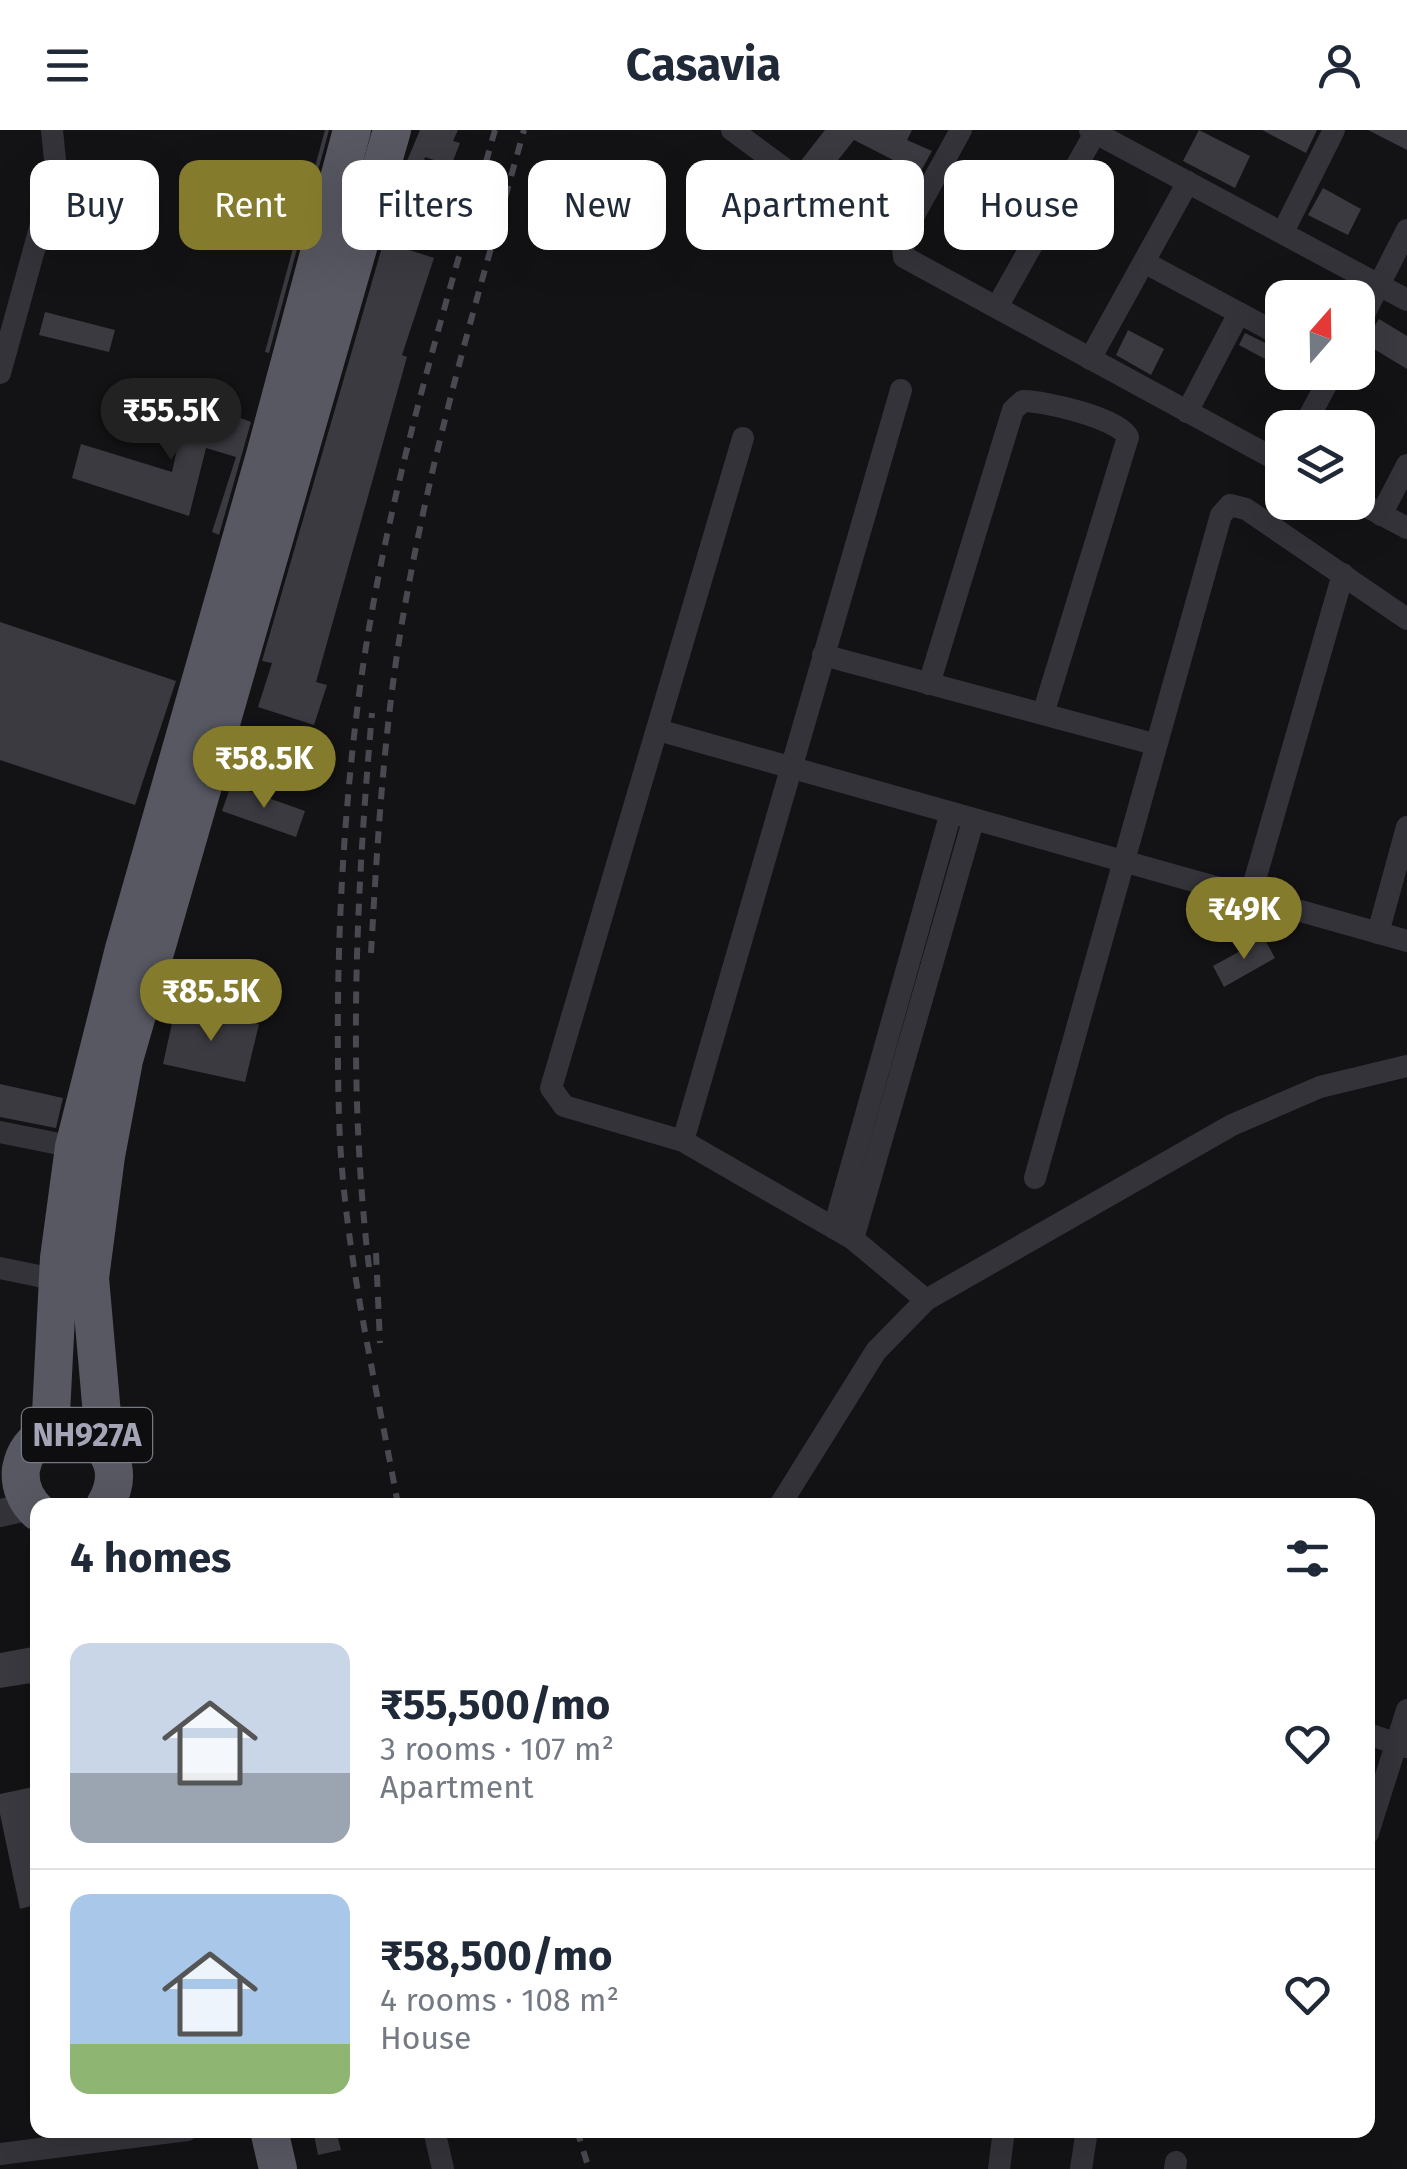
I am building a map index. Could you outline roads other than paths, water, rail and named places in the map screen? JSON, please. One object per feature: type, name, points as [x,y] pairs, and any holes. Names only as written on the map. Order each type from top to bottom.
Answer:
[{"type":"highway","name":"NH927A","points":[[50,1434],[58,1280],[74,1146],[124,949],[265,455],[352,130]]},
{"type":"highway","name":"NH927A","points":[[110,1498],[112,1464],[106,1450],[90,1278],[124,1060],[392,130]]},
{"type":"highway","name":"NH927A","points":[[23,1510],[21,1482],[11,1471],[37,1441],[50,1434],[80,1432],[106,1450]]},
{"type":"highway","points":[[247,2138],[253,2169]]},
{"type":"highway","points":[[271,2138],[278,2169]]},
{"type":"street","points":[[0,373],[56,170],[52,130]]},
{"type":"street","points":[[732,130],[773,160]]},
{"type":"street","points":[[924,197],[961,130]]},
{"type":"street","points":[[1283,232],[1334,130]]},
{"type":"street","points":[[996,306],[1093,131],[1407,300]]},
{"type":"street","points":[[1090,359],[1188,182]]},
{"type":"street","points":[[1375,294],[1407,230]]},
{"type":"street","points":[[902,250],[910,262],[1265,454]]},
{"type":"street","points":[[1144,262],[1265,327]]},
{"type":"street","points":[[1187,412],[1239,313]]},
{"type":"street","points":[[683,1141],[901,390]]},
{"type":"street","points":[[929,684],[1013,410],[1023,401],[1038,401],[1118,426],[1128,437],[1043,714]]},
{"type":"street","points":[[743,438],[552,1088],[564,1106],[683,1141],[843,1233],[926,1300]]},
{"type":"street","points":[[1381,515],[1407,465]]},
{"type":"street","points":[[1036,1178],[1154,744],[1225,509],[1236,505],[1246,509],[1407,619]]},
{"type":"street","points":[[1375,512],[1407,528]]},
{"type":"street","points":[[1250,897],[1343,574]]},
{"type":"street","points":[[822,655],[1154,744]]},
{"type":"street","points":[[658,730],[1407,940]]},
{"type":"street","points":[[843,1233],[962,818]]},
{"type":"street","points":[[1378,932],[1407,827]]},
{"type":"street","points":[[784,1498],[876,1351],[926,1300],[1232,1125],[1320,1088],[1407,1066]]},
{"type":"street","points":[[0,1132],[74,1146]]},
{"type":"street","points":[[0,1268],[58,1280]]},
{"type":"street","points":[[1375,1816],[1402,1745],[1407,1710]]},
{"type":"street","points":[[1375,1736],[1402,1745]]},
{"type":"street","points":[[0,2154],[125,2138]]},
{"type":"street","points":[[436,2138],[443,2169]]},
{"type":"street","points":[[999,2169],[1003,2138]]},
{"type":"street","points":[[1081,2169],[1086,2138]]},
{"type":"railway","points":[[397,1498],[361,1312],[342,1166],[338,1011],[344,852],[359,695],[383,552],[417,410],[495,130]]},
{"type":"railway","points":[[371,953],[388,725],[408,589],[446,416],[524,130]]},
{"type":"railway","points":[[369,1267],[358,1128],[356,990],[372,713]]},
{"type":"railway","points":[[376,1253],[380,1343]]},
{"type":"railway","points":[[579,2138],[589,2169]]}]
